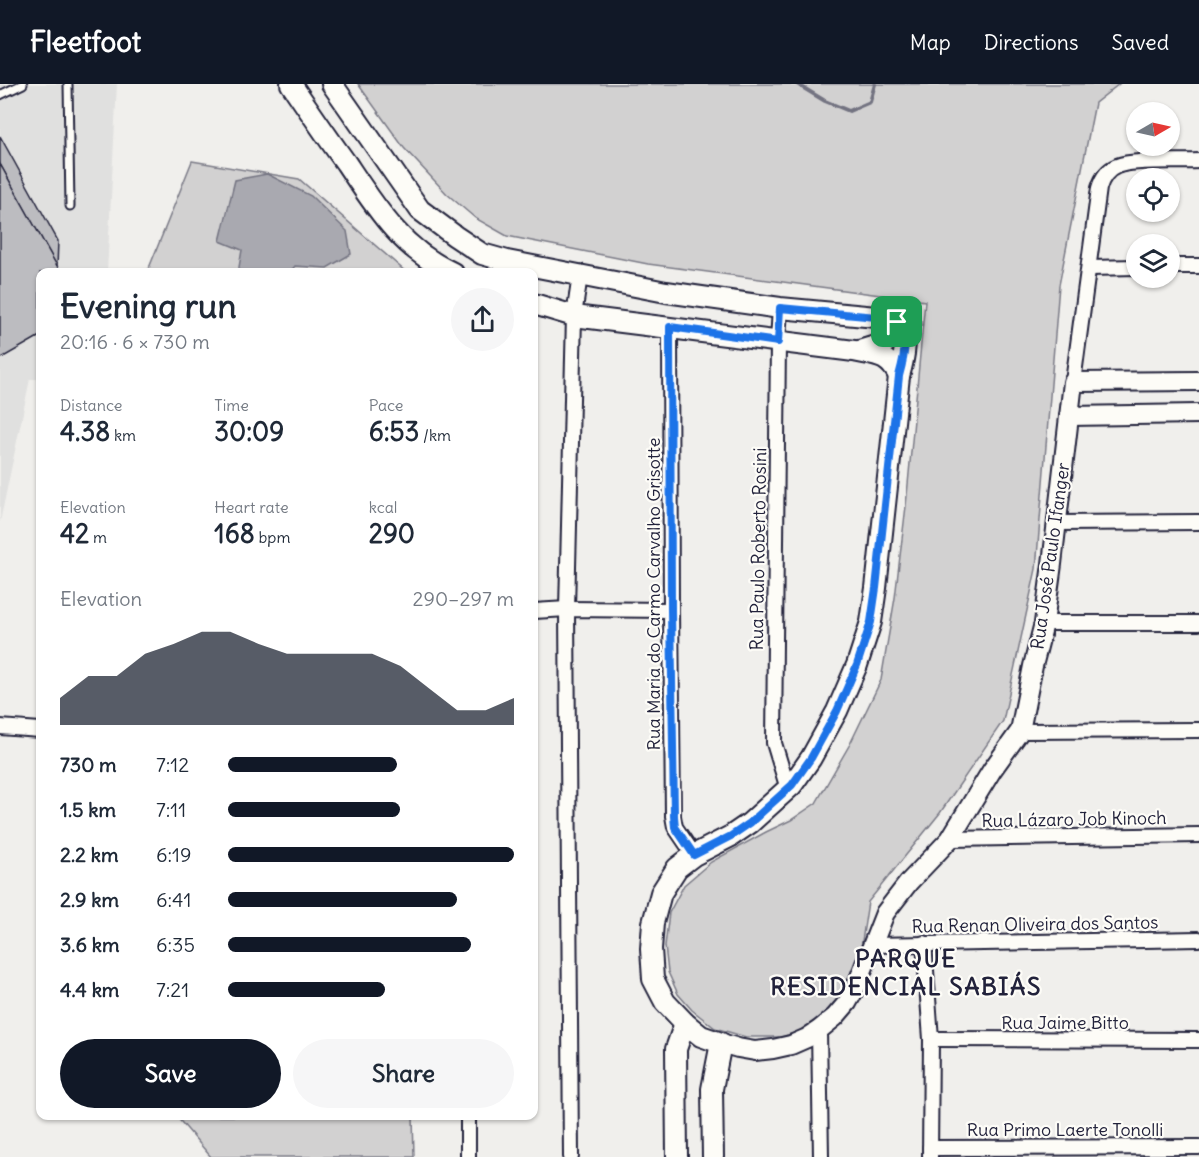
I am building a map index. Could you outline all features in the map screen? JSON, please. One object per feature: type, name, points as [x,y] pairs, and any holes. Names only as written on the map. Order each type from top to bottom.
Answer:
[{"type":"main road","points":[[291,84],[388,222],[419,252],[442,268]]},
{"type":"main road","points":[[332,84],[420,210],[482,254],[666,292],[780,308],[887,318],[897,322],[902,329],[905,341],[904,359],[899,376],[876,588],[871,622],[857,665],[837,711],[811,758],[792,785],[750,823],[677,867],[661,893],[653,923],[651,949],[653,979],[665,1002],[701,1036],[720,1043],[712,1089],[713,1157]]},
{"type":"main road","points":[[538,305],[574,316],[856,351],[885,358],[893,364],[899,376]]},
{"type":"main road","points":[[856,351],[882,344],[890,338],[890,328],[873,316]]},
{"type":"main road","points":[[678,1157],[676,1049],[685,1023]]},
{"type":"street","name":"Rua José Paulo Ifanger","points":[[720,1043],[755,1051],[773,1049],[807,1038],[835,1017],[847,1003],[856,987],[885,914],[909,882],[950,839],[992,770],[1020,731],[1044,623],[1099,188],[1103,178],[1119,164],[1199,161]]},
{"type":"street","points":[[1180,266],[1199,266]]},
{"type":"street","points":[[1089,268],[1126,267]]},
{"type":"street","points":[[571,1157],[567,609],[574,316],[580,275]]},
{"type":"street","name":"Rua Paulo Roberto Rosini","points":[[780,308],[774,743],[788,789]]},
{"type":"street","name":"Rua Maria do Carmo Carvalho Grisotte","points":[[670,327],[674,816],[675,827],[694,855]]},
{"type":"street","points":[[1073,382],[1199,381]]},
{"type":"street","points":[[1069,416],[1199,414]]},
{"type":"street","points":[[1057,523],[1199,522]]},
{"type":"street","points":[[538,611],[671,610]]},
{"type":"street","points":[[1044,623],[1199,623]]},
{"type":"street","points":[[0,727],[36,730]]},
{"type":"street","points":[[1020,731],[1199,730]]},
{"type":"street","name":"Rua Lázaro Job Kinoch","points":[[950,839],[1199,835]]},
{"type":"street","name":"Rua Renan Oliveira dos Santos","points":[[872,945],[1199,939]]},
{"type":"street","points":[[924,944],[931,1039],[930,1152]]},
{"type":"street","points":[[819,1030],[821,1157]]},
{"type":"street","name":"Rua Jaime Bitto","points":[[931,1039],[1199,1040]]},
{"type":"street","points":[[468,1120],[468,1157]]},
{"type":"street","name":"Rua Primo Laerte Tonolli","points":[[930,1152],[1199,1147]]},
{"type":"lane","points":[[0,95],[23,84]]},
{"type":"lane","points":[[68,84],[70,206]]},
{"type":"shaded area","points":[[0,84],[117,84],[107,268],[36,268],[36,379],[30,379],[0,522]]},
{"type":"shaded area","points":[[358,84],[1119,84],[1095,103],[1059,285],[1036,569],[1003,721],[940,813],[868,902],[860,954],[849,984],[836,1004],[801,1031],[781,1037],[746,1037],[715,1028],[692,1010],[678,994],[668,972],[665,946],[669,913],[684,885],[711,862],[791,820],[816,803],[850,744],[881,680],[895,598],[906,506],[925,301],[648,264],[507,236],[475,218],[447,194],[404,148]]},
{"type":"shaded area","points":[[192,161],[299,179],[401,268],[149,268]]},
{"type":"shaded area","points":[[267,174],[311,196],[347,231],[351,254],[327,268],[295,266],[293,268],[239,268],[242,250],[220,241],[235,180]]},
{"type":"shaded area","points":[[179,1120],[413,1120],[414,1157],[211,1157]]},
{"type":"building","points":[[0,136],[58,241],[57,267],[0,164]]},
{"type":"building","points":[[0,164],[58,268],[36,268],[36,338],[0,359]]},
{"type":"waterway","points":[[797,84],[825,101],[849,111],[870,102],[875,84]]},
{"type":"district","name":"PARQUE RESIDENCIAL SABIÁS","points":[[906,972]]},
{"type":"route","points":[[780,308],[873,316],[897,322],[902,329],[905,341],[904,359],[899,376],[871,622],[857,665],[837,711],[811,758],[792,785],[750,823],[731,836],[694,855],[675,827],[674,816],[670,327],[778,342],[780,308]]}]
